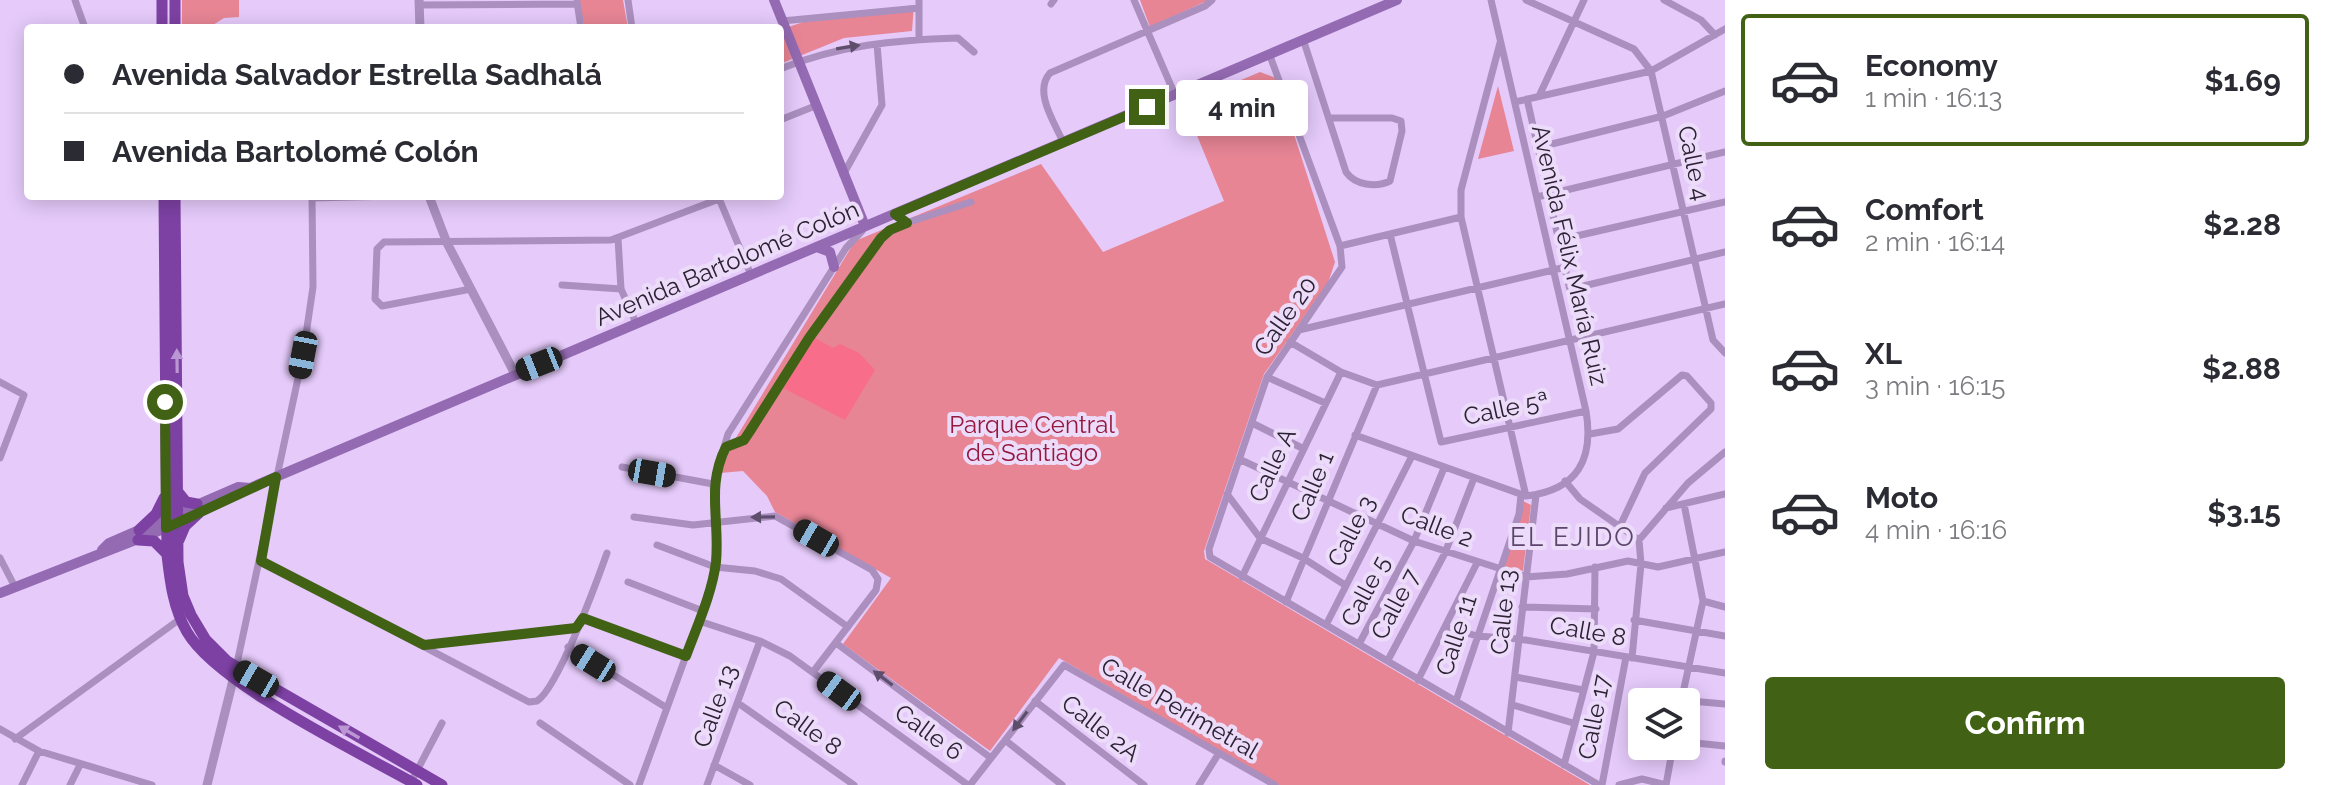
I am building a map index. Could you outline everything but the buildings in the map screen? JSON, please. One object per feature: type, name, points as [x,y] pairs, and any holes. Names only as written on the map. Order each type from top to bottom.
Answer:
[{"type":"highway","points":[[162,0],[162,24]]},
{"type":"highway","points":[[175,0],[175,24]]},
{"type":"highway","points":[[164,200],[172,493],[139,535],[172,551]]},
{"type":"highway","points":[[175,200],[172,551],[180,619],[196,646],[235,674],[414,783]]},
{"type":"highway","points":[[172,493],[198,509],[172,551],[191,615],[206,640],[235,674],[442,785]]},
{"type":"main road","points":[[774,0],[781,24]]},
{"type":"main road","name":"Avenida Bartolomé Colón","points":[[0,593],[1397,0]]},
{"type":"main road","points":[[784,33],[865,226]]},
{"type":"main road","points":[[817,247],[830,252],[834,267]]},
{"type":"street","points":[[75,0],[84,24]]},
{"type":"street","points":[[628,0],[631,24]]},
{"type":"street","points":[[1134,0],[1175,95]]},
{"type":"street","points":[[1063,142],[1044,97],[1045,78],[1057,69],[1212,0]]},
{"type":"street","name":"Avenida Félix María Ruiz","points":[[1491,0],[1590,434]]},
{"type":"street","points":[[1526,0],[1634,49],[1651,71]]},
{"type":"street","points":[[1540,94],[1584,0]]},
{"type":"street","points":[[1664,0],[1701,20],[1715,35]]},
{"type":"street","points":[[420,24],[419,3],[577,2],[580,24]]},
{"type":"street","points":[[784,29],[919,4],[919,39]]},
{"type":"street","points":[[1515,102],[1651,71],[1725,29]]},
{"type":"street","points":[[784,67],[823,52],[919,39],[958,38],[974,52]]},
{"type":"street","points":[[1500,40],[1464,175],[1461,217],[1524,496]]},
{"type":"street","points":[[1304,42],[1329,118],[1349,177],[1380,185],[1390,181],[1402,131],[1401,121],[1392,118],[1329,118]]},
{"type":"street","points":[[843,175],[882,105],[877,44]]},
{"type":"street","points":[[1270,56],[1340,246],[1461,217]]},
{"type":"street","name":"Calle 4","points":[[1651,71],[1713,340],[1725,353]]},
{"type":"street","points":[[1526,152],[1663,116],[1725,91]]},
{"type":"street","points":[[1527,99],[1581,339]]},
{"type":"street","points":[[784,118],[815,106]]},
{"type":"street","points":[[1537,197],[1725,152]]},
{"type":"street","points":[[207,785],[261,561],[311,302],[312,200]]},
{"type":"street","points":[[431,200],[447,243],[515,374]]},
{"type":"street","points":[[471,289],[386,307],[375,299],[376,254],[381,244],[596,242],[618,238],[713,200]]},
{"type":"street","points":[[719,200],[751,275]]},
{"type":"street","points":[[726,447],[744,440],[816,328],[881,238],[890,230],[907,223],[922,221],[971,202]]},
{"type":"street","points":[[1559,240],[1725,202]]},
{"type":"street","points":[[895,214],[907,223]]},
{"type":"street","points":[[639,785],[703,611],[715,567],[713,484],[728,434],[834,267],[865,226]]},
{"type":"street","points":[[1390,234],[1422,374]]},
{"type":"street","points":[[618,238],[621,289],[636,323]]},
{"type":"street","name":"Calle 20","points":[[1242,577],[1209,555],[1227,494],[1267,377],[1342,267],[1340,246]]},
{"type":"street","points":[[1571,289],[1725,252]]},
{"type":"street","points":[[1299,330],[1566,267]]},
{"type":"street","points":[[562,285],[621,289]]},
{"type":"street","points":[[1290,342],[1341,372],[1377,385],[1725,304]]},
{"type":"street","points":[[802,318],[816,328]]},
{"type":"street","name":"Calle A","points":[[1242,577],[1341,372]]},
{"type":"street","name":"Calle 5ª","points":[[1422,374],[1441,442],[1586,411]]},
{"type":"street","points":[[1355,435],[1524,496],[1536,495],[1565,481],[1584,462],[1590,434],[1618,429],[1682,375],[1687,376],[1711,403],[1711,409],[1645,473],[1620,526]]},
{"type":"street","points":[[1267,377],[1325,403]]},
{"type":"street","points":[[0,382],[24,395],[0,458]]},
{"type":"street","name":"Calle 1","points":[[1286,602],[1377,385]]},
{"type":"street","points":[[1252,423],[1302,448]]},
{"type":"street","points":[[1565,481],[1580,499],[1639,540],[1666,508],[1725,452]]},
{"type":"street","name":"Calle 3","points":[[1326,625],[1412,456]]},
{"type":"street","name":"Calle 2","points":[[1239,459],[1414,541],[1526,577],[1542,578],[1628,561],[1658,567],[1725,552]]},
{"type":"street","points":[[622,467],[713,484]]},
{"type":"street","name":"Calle 5","points":[[1359,644],[1414,541],[1444,468]]},
{"type":"street","name":"Calle 7","points":[[1388,660],[1445,553],[1474,478]]},
{"type":"street","points":[[1227,494],[1260,538],[1303,558],[1345,585]]},
{"type":"street","points":[[1666,508],[1725,494]]},
{"type":"street","name":"Calle 13","points":[[1508,733],[1536,495]]},
{"type":"street","name":"Calle 11","points":[[1456,701],[1524,496]]},
{"type":"street","points":[[1684,504],[1703,601],[1684,688]]},
{"type":"street","points":[[634,517],[715,524],[768,516],[782,518],[872,570],[878,579],[876,590],[813,672]]},
{"type":"street","name":"Calle 17","points":[[1601,785],[1629,658],[1641,564],[1639,540]]},
{"type":"street","points":[[657,545],[715,567],[755,571],[781,579],[848,627]]},
{"type":"street","points":[[261,561],[529,702],[543,697],[583,618],[607,553]]},
{"type":"street","points":[[0,558],[15,587]]},
{"type":"street","points":[[1418,680],[1477,563]]},
{"type":"street","points":[[1564,765],[1594,652],[1595,567]]},
{"type":"street","points":[[1242,577],[1601,785]]},
{"type":"street","points":[[628,582],[703,611]]},
{"type":"street","points":[[1703,601],[1725,607]]},
{"type":"street","points":[[1522,607],[1596,609]]},
{"type":"street","points":[[583,618],[686,656]]},
{"type":"street","points":[[15,739],[180,619]]},
{"type":"street","points":[[1634,620],[1725,636]]},
{"type":"street","name":"Calle 6","points":[[699,621],[760,641],[813,672],[969,785]]},
{"type":"street","name":"Calle 8","points":[[1446,627],[1477,636],[1519,639],[1725,673]]},
{"type":"street","points":[[424,645],[576,628]]},
{"type":"street","name":"Calle 13","points":[[707,785],[760,641]]},
{"type":"street","points":[[836,643],[991,758]]},
{"type":"street","points":[[568,647],[667,708]]},
{"type":"street","name":"Calle Perimetral","points":[[1035,701],[1064,665],[1219,753],[1261,782],[1275,785]]},
{"type":"street","points":[[1516,677],[1583,690]]},
{"type":"street","points":[[969,785],[1035,701]]},
{"type":"street","name":"Calle 2A","points":[[1035,701],[1144,785]]},
{"type":"street","points":[[1700,702],[1725,704]]},
{"type":"street","name":"Calle 8","points":[[738,703],[854,785]]},
{"type":"street","points":[[1513,705],[1573,723]]},
{"type":"street","points":[[414,783],[417,770],[442,723]]},
{"type":"street","points":[[540,723],[630,785]]},
{"type":"street","points":[[0,729],[39,751],[152,785]]},
{"type":"street","points":[[1005,740],[1062,785]]},
{"type":"street","points":[[1700,743],[1725,746]]},
{"type":"street","points":[[22,785],[39,751]]},
{"type":"street","points":[[1199,785],[1219,753]]},
{"type":"street","points":[[1619,785],[1642,779],[1666,785],[1670,760]]},
{"type":"street","points":[[70,785],[80,765]]},
{"type":"street","points":[[714,765],[750,785]]},
{"type":"street","points":[[119,785],[122,776]]},
{"type":"green space","points":[[182,0],[239,0],[239,17],[224,18],[215,24],[182,24]]},
{"type":"green space","points":[[578,0],[623,0],[627,24],[584,24]]},
{"type":"green space","points":[[1140,0],[1209,0],[1150,27]]},
{"type":"green space","points":[[914,5],[912,31],[844,38],[784,62],[784,29],[806,21]]},
{"type":"green space","name":"Parque Central de Santiago","points":[[1260,72],[1276,78],[1335,262],[1328,283],[1264,374],[1204,551],[1205,559],[1590,785],[1279,785],[1059,658],[990,751],[843,644],[891,578],[775,512],[767,496],[743,471],[720,473],[734,441],[855,241],[1041,164],[1103,252],[1224,201],[1184,104]]},
{"type":"green space","points":[[1498,86],[1514,151],[1478,159]]},
{"type":"green space","points":[[1523,501],[1531,505],[1523,571],[1504,566]]},
{"type":"shaded area","points":[[815,338],[833,348],[840,344],[859,353],[875,370],[845,420],[783,388]]},
{"type":"district","name":"EL EJIDO","points":[[1573,537]]},
{"type":"route","points":[[165,402],[166,528],[276,477],[261,561],[424,645],[576,628],[583,618],[686,656],[715,567],[713,484],[717,465],[726,447],[744,440],[809,338],[881,238],[890,230],[907,223],[895,214],[1147,107]]}]
